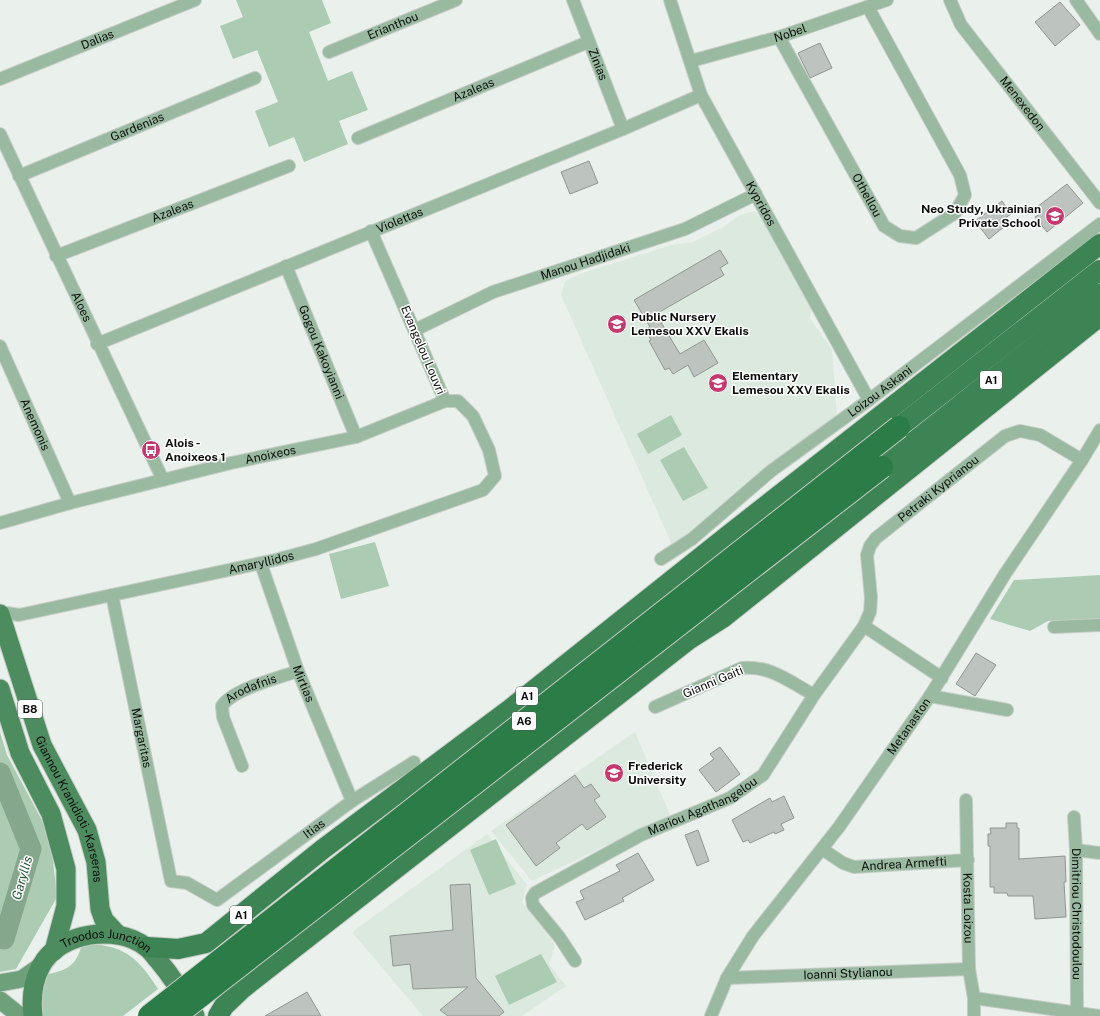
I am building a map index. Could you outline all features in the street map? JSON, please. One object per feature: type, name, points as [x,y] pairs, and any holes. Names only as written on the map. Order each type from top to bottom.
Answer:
[{"type":"highway","points":[[726,537],[1100,244]]},
{"type":"highway","name":"A1","points":[[899,427],[1100,270]]},
{"type":"highway","name":"A1","points":[[882,467],[1100,294]]},
{"type":"highway","points":[[218,1016],[224,1006],[256,978],[688,640],[724,617],[1100,316]]},
{"type":"highway","points":[[726,537],[899,427]]},
{"type":"highway","name":"A6","points":[[149,1016],[899,427]]},
{"type":"highway","points":[[724,617],[849,502],[882,467]]},
{"type":"highway","name":"A6","points":[[175,1016],[882,467]]},
{"type":"highway","name":"A1","points":[[147,947],[178,949],[206,943],[323,849],[510,710],[726,537]]},
{"type":"main road","name":"Giannou Kranidioti - Karseras","points":[[5,618],[42,745],[88,830],[96,862],[100,909],[104,920],[118,934]]},
{"type":"main road","name":"Giannou Kranidioti - Karseras","points":[[0,689],[20,753],[51,814],[66,869],[66,906],[48,958]]},
{"type":"main road","name":"Troodos Junction","points":[[33,1016],[34,985],[48,958],[73,940],[94,933],[118,934],[147,947],[175,981],[195,1016]]},
{"type":"main road","points":[[0,983],[22,979],[48,958]]},
{"type":"main road","points":[[0,1000],[20,1016]]},
{"type":"street","name":"Dalias","points":[[0,79],[195,0]]},
{"type":"street","name":"Erianthou","points":[[329,52],[456,0]]},
{"type":"street","name":"Zinias","points":[[573,0],[623,130]]},
{"type":"street","name":"Kypridos","points":[[670,0],[701,95],[869,400]]},
{"type":"street","name":"Nobel","points":[[691,61],[779,37],[887,0]]},
{"type":"street","name":"Menexedon","points":[[950,0],[962,25],[1100,203]]},
{"type":"street","points":[[1076,0],[1100,34]]},
{"type":"street","name":"Othellou","points":[[779,37],[884,226],[900,236],[916,238],[955,213],[965,194],[960,175],[868,7]]},
{"type":"street","name":"Azaleas","points":[[358,138],[588,42]]},
{"type":"street","name":"Gardenias","points":[[19,176],[255,78]]},
{"type":"street","name":"Violettas","points":[[97,344],[371,231],[623,130],[701,95]]},
{"type":"street","name":"Aloes","points":[[0,134],[97,344],[163,480]]},
{"type":"street","name":"Azaleas","points":[[56,256],[289,166]]},
{"type":"street","name":"Manou Hadjidaki","points":[[415,330],[493,292],[685,229],[756,194]]},
{"type":"street","name":"Loizou Askani","points":[[661,559],[692,539],[771,471],[869,400],[1100,224]]},
{"type":"street","name":"Evangelou Louvri","points":[[371,231],[445,401],[458,401],[474,416],[489,450],[495,476]]},
{"type":"street","name":"Gogou Kakoyianni","points":[[286,266],[356,437]]},
{"type":"street","name":"Anemonis","points":[[0,346],[70,503]]},
{"type":"street","name":"Anoixeos","points":[[0,523],[70,503],[231,463],[356,437],[445,401]]},
{"type":"street","name":"Metanaston","points":[[711,1016],[727,978],[753,936],[822,849],[930,696],[1005,574],[1082,460],[1100,430]]},
{"type":"street","name":"Petraki Kyprianou","points":[[864,626],[870,612],[871,598],[867,555],[870,546],[876,538],[1005,436],[1020,431],[1040,435],[1082,460]]},
{"type":"street","name":"Amaryllidos","points":[[5,618],[261,564],[316,549],[482,490],[495,476]]},
{"type":"street","name":"Mirtias","points":[[261,564],[298,670],[352,801]]},
{"type":"street","name":"Margaritas","points":[[112,595],[170,881],[187,883],[216,900]]},
{"type":"street","points":[[1054,627],[1100,625]]},
{"type":"street","points":[[864,626],[942,678]]},
{"type":"street","name":"Mariou Agathangelou","points":[[575,961],[560,938],[533,905],[532,898],[535,893],[641,835],[730,798],[763,776],[814,695],[864,626]]},
{"type":"street","name":"Gianni Gaiti","points":[[655,707],[742,668],[755,666],[770,670],[814,695]]},
{"type":"street","name":"Arodafnis","points":[[242,766],[223,717],[222,706],[226,700],[240,693],[298,670]]},
{"type":"street","points":[[930,696],[1007,710]]},
{"type":"street","name":"Itias","points":[[216,900],[352,801],[414,762]]},
{"type":"street","name":"Kosta Loizou","points":[[966,800],[969,969],[974,998],[974,1016]]},
{"type":"street","name":"Dimitriou Christodoulou","points":[[1074,817],[1076,850],[1076,1011]]},
{"type":"street","name":"Andrea Armefti","points":[[822,849],[842,863],[854,867],[968,860]]},
{"type":"street","points":[[1076,850],[1100,853]]},
{"type":"street","name":"Ioanni Stylianou","points":[[727,978],[969,969]]},
{"type":"street","points":[[974,998],[1076,1011],[1100,1016]]},
{"type":"shaded area","name":"Elementary Lemesou XXV Ekalis","points":[[755,211],[766,226],[812,306],[810,318],[832,350],[837,416],[769,465],[673,547],[561,295],[565,281],[585,272],[672,245],[693,242],[725,226],[738,216]]},
{"type":"shaded area","name":"Frederick University","points":[[635,732],[670,815],[532,881],[491,831]]},
{"type":"shaded area","points":[[487,834],[527,885],[522,902],[555,945],[549,964],[566,986],[522,1016],[423,1016],[352,932]]},
{"type":"green space","points":[[236,0],[322,0],[331,23],[309,32],[328,81],[352,71],[368,110],[339,121],[348,144],[304,162],[294,137],[269,147],[255,111],[278,102],[257,50],[233,59],[220,26],[243,17]]},
{"type":"green space","points":[[671,415],[682,435],[648,454],[637,434]]},
{"type":"green space","points":[[684,447],[708,488],[683,501],[660,460]]},
{"type":"green space","points":[[375,542],[389,586],[341,599],[329,554]]},
{"type":"green space","points":[[1100,575],[1100,620],[1048,621],[1030,631],[990,619],[1014,580]]},
{"type":"green space","points":[[0,732],[7,755],[46,828],[53,861],[57,897],[16,969],[0,972]]},
{"type":"green space","points":[[496,839],[516,884],[489,895],[470,850]]},
{"type":"green space","points":[[82,944],[108,946],[128,954],[143,968],[158,989],[123,1016],[37,1016],[43,975],[58,972],[68,967],[73,963],[80,952]]},
{"type":"green space","points":[[541,954],[557,982],[509,1005],[495,976]]},
{"type":"building","points":[[1060,2],[1080,25],[1055,46],[1035,22]]},
{"type":"building","points":[[820,43],[832,68],[810,78],[798,53]]},
{"type":"building","points":[[589,161],[598,183],[570,194],[561,172]]},
{"type":"building","points":[[1067,184],[1083,203],[1047,232],[1035,217],[1041,213],[1037,207]]},
{"type":"building","points":[[1002,201],[1011,214],[1001,221],[1005,226],[989,239],[975,221]]},
{"type":"building","points":[[720,250],[728,263],[720,268],[724,275],[656,314],[680,354],[704,340],[718,363],[694,377],[688,365],[673,374],[669,368],[665,370],[649,341],[651,340],[645,329],[650,327],[634,300]]},
{"type":"building","points":[[976,653],[996,665],[975,696],[956,684]]},
{"type":"building","points":[[720,747],[740,774],[716,792],[699,770],[714,759],[710,754]]},
{"type":"building","points":[[575,775],[584,788],[591,784],[600,796],[594,800],[606,817],[587,830],[582,824],[556,843],[560,848],[536,866],[506,825]]},
{"type":"building","points":[[784,796],[794,818],[781,824],[784,830],[775,834],[774,832],[750,843],[748,840],[743,842],[732,820],[770,798],[772,802]]},
{"type":"building","points":[[1006,823],[1017,823],[1017,828],[1019,828],[1019,859],[1065,856],[1066,882],[1064,882],[1066,917],[1035,919],[1033,896],[1008,896],[1007,893],[994,893],[994,887],[990,887],[990,846],[988,846],[988,834],[991,834],[990,828],[1006,828]]},
{"type":"building","points":[[698,830],[709,861],[697,866],[685,835]]},
{"type":"building","points":[[638,853],[654,880],[622,898],[624,901],[585,920],[576,902],[584,899],[580,891],[620,871],[616,865]]},
{"type":"building","points":[[470,884],[476,978],[504,1012],[499,1016],[448,1016],[440,1010],[468,987],[413,989],[410,964],[393,966],[390,936],[453,930],[450,885]]},
{"type":"building","points":[[307,992],[321,1016],[265,1016]]},
{"type":"waterway","name":"Garyllis","points":[[0,773],[31,849],[4,939]]},
{"type":"place","name":"Neo Study, Ukrainian Private School","points":[[1055,216]]},
{"type":"place","name":"Public Nursery Lemesou XXV Ekalis","points":[[617,324]]},
{"type":"place","name":"Elementary Lemesou XXV Ekalis","points":[[718,383]]},
{"type":"place","name":"Alois - Anoixeos 1","points":[[151,450]]},
{"type":"place","name":"Frederick University","points":[[614,773]]}]
